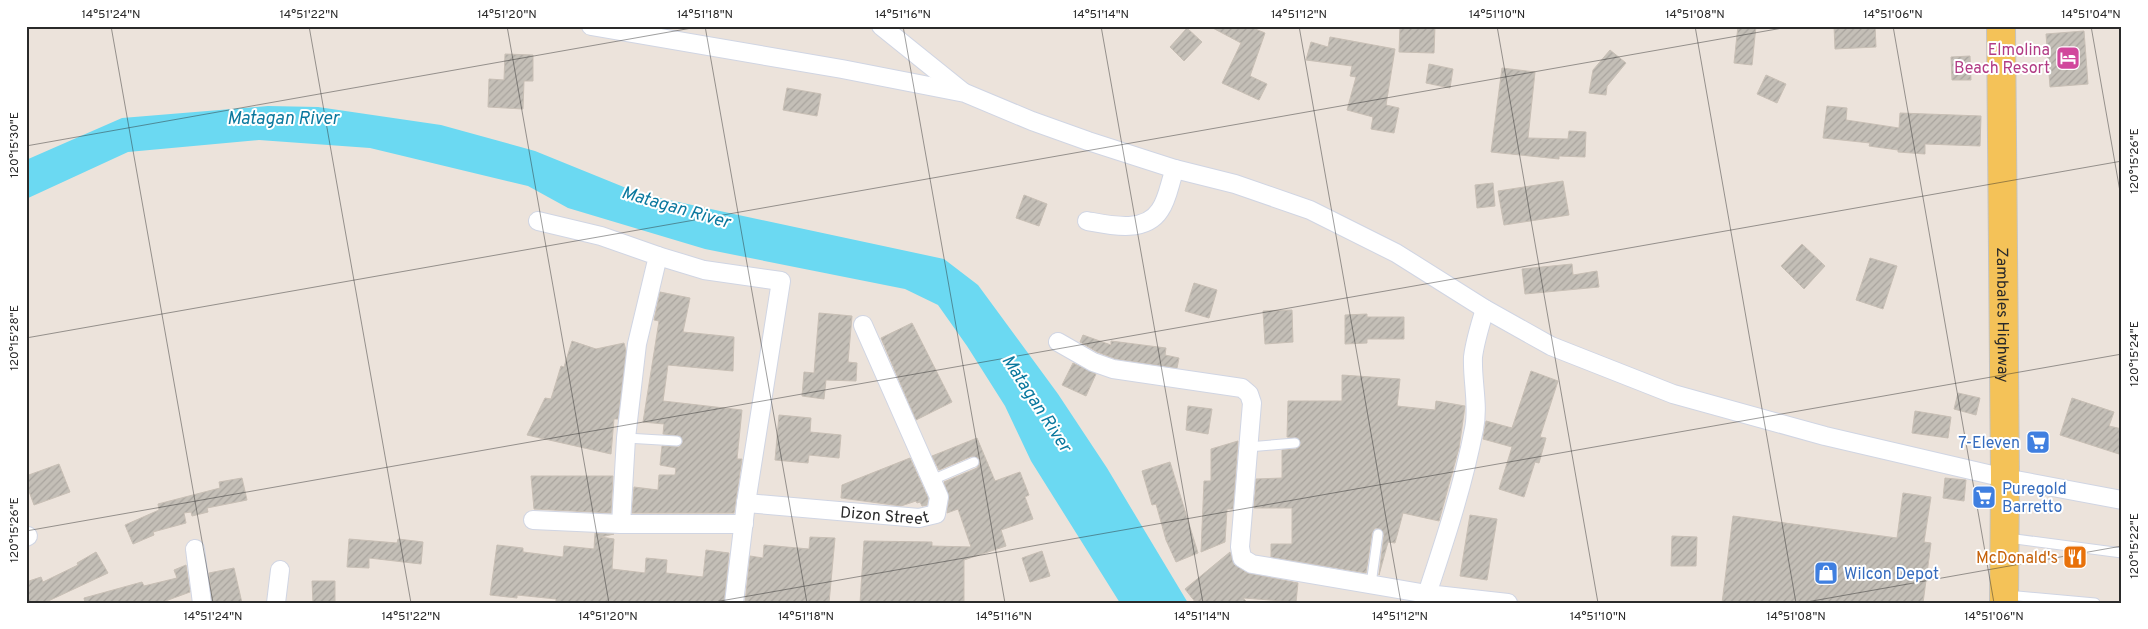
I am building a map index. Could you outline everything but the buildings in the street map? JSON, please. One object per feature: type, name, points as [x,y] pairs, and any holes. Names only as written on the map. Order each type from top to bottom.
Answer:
[{"type":"main road","name":"Zambales Highway","points":[[2001,26],[2006,478],[2004,599]]},
{"type":"street","points":[[591,26],[842,69],[965,94],[1032,122],[1174,169],[1235,184],[1310,210],[1396,253],[1485,309],[1551,346],[1673,394],[1825,436],[2006,478],[2122,500]]},
{"type":"street","points":[[881,26],[965,94]]},
{"type":"street","points":[[1087,221],[1123,227],[1142,224],[1160,211],[1174,169]]},
{"type":"street","points":[[538,221],[601,236],[704,270],[781,281],[746,504],[734,603]]},
{"type":"street","points":[[621,524],[626,438],[637,344],[658,256]]},
{"type":"street","points":[[1426,598],[1450,526],[1474,429],[1477,405],[1473,358],[1477,335],[1485,309]]},
{"type":"street","name":"Dizon Street","points":[[746,504],[919,518],[936,514],[939,497],[862,325]]},
{"type":"street","points":[[1058,342],[1093,362],[1113,369],[1242,388],[1249,394],[1252,403],[1240,547],[1242,558],[1252,564],[1371,584],[1426,598],[1508,603]]},
{"type":"street","points":[[533,520],[621,524],[744,524]]},
{"type":"street","points":[[195,550],[202,603]]},
{"type":"street","points":[[276,603],[280,570]]},
{"type":"lane","points":[[626,438],[677,441]]},
{"type":"lane","points":[[1248,446],[1295,443]]},
{"type":"lane","points":[[932,480],[974,462]]},
{"type":"lane","points":[[1371,584],[1378,534]]},
{"type":"lane","points":[[2005,537],[2122,553]]},
{"type":"lane","points":[[2004,599],[2096,603]]},
{"type":"water","name":"Matagan River","points":[[268,106],[318,107],[441,125],[535,151],[641,194],[944,259],[978,285],[1058,394],[1107,468],[1188,603],[1120,603],[1031,461],[1005,406],[967,346],[938,305],[905,289],[705,249],[568,208],[528,186],[370,148],[259,140],[128,152],[26,199],[26,160],[122,118]]},
{"type":"place","name":"Elmolina Beach Resort","points":[[2068,58]]},
{"type":"place","name":"7-Eleven","points":[[2038,442]]},
{"type":"place","name":"Puregold Barretto","points":[[1984,497]]},
{"type":"place","name":"McDonald's","points":[[2075,557]]},
{"type":"place","name":"Wilcon Depot","points":[[1826,573]]}]
